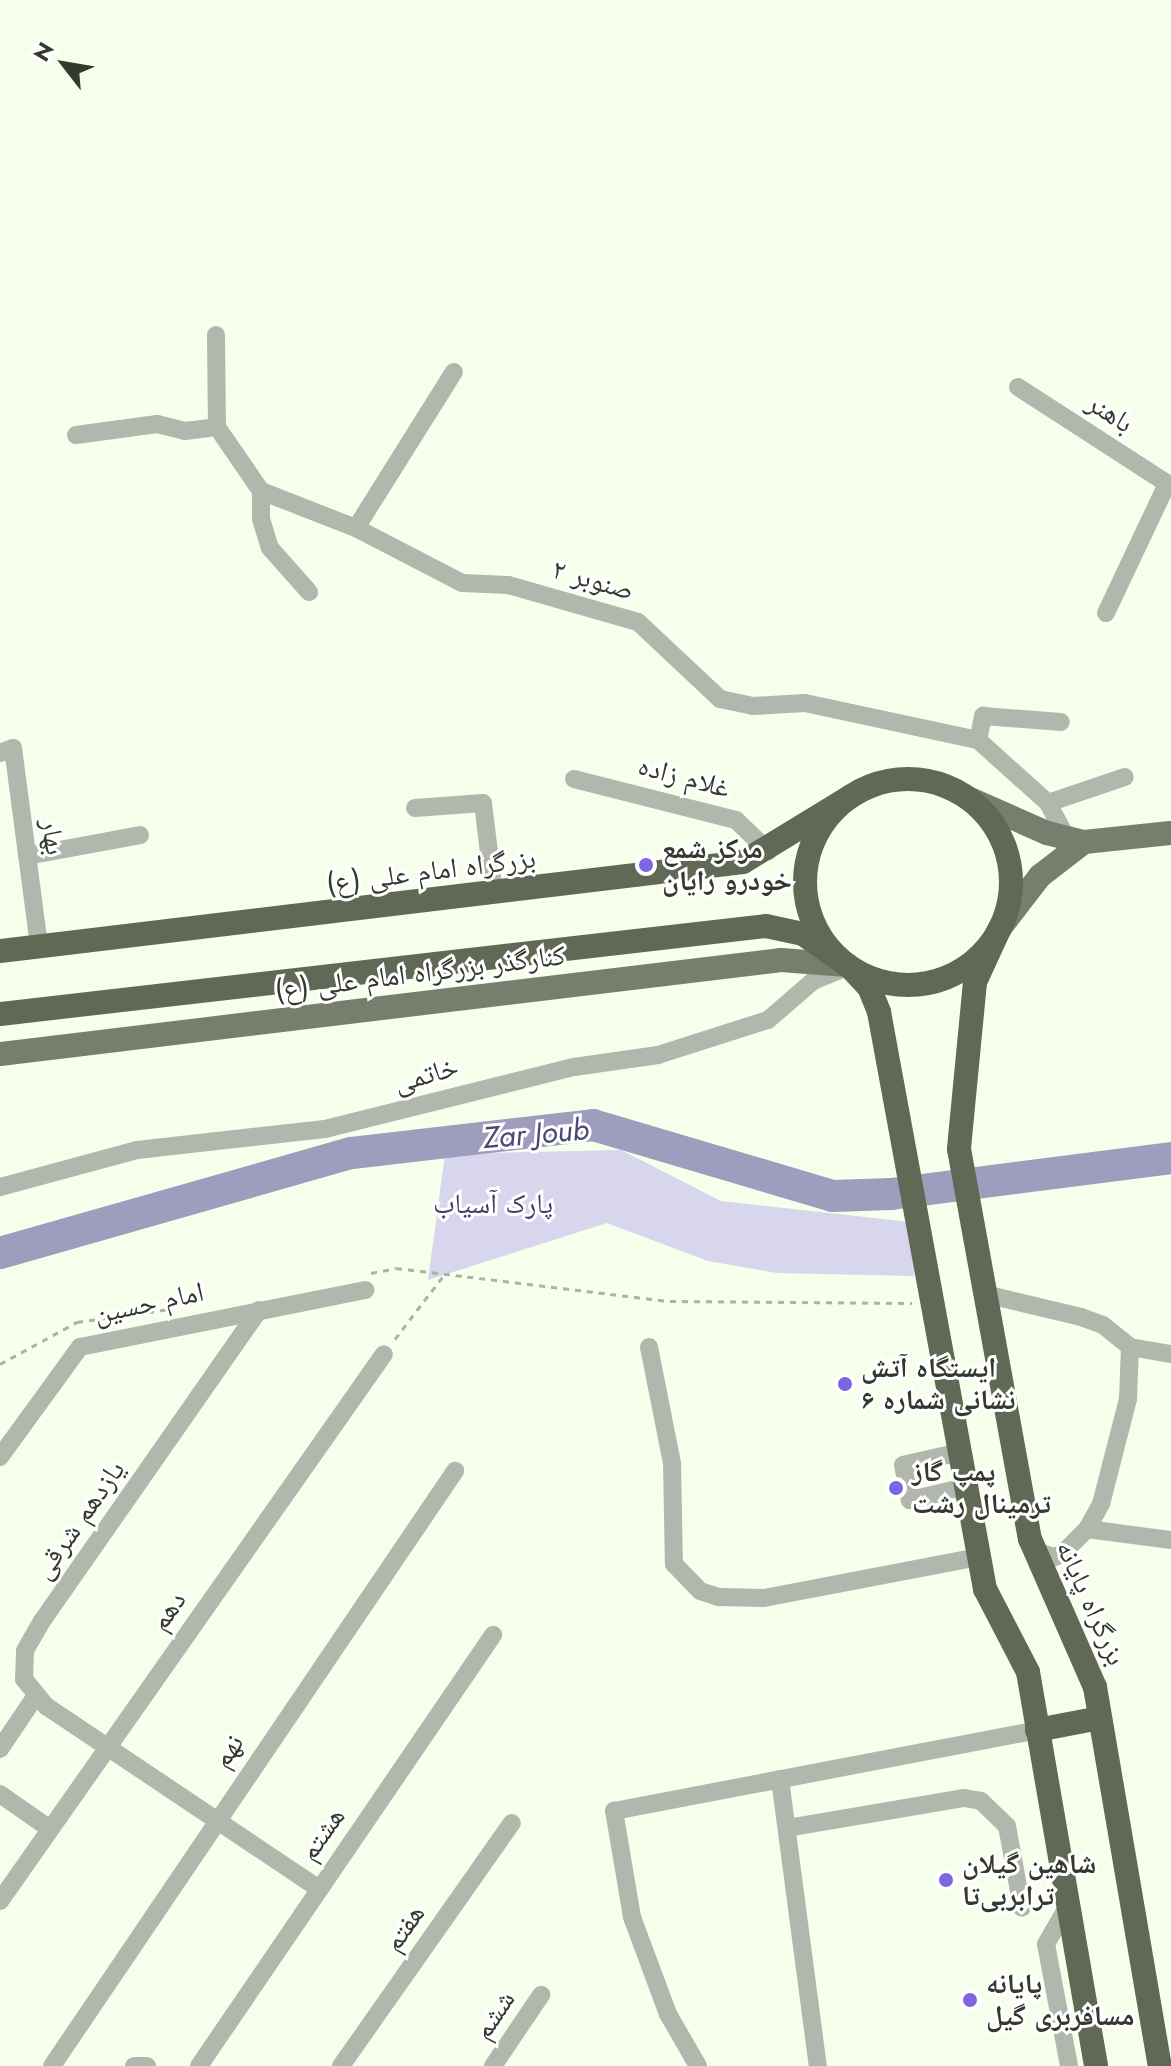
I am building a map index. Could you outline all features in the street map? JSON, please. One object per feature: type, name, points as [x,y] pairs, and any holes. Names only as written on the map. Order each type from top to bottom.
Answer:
[{"type":"highway","points":[[0,1014],[766,926],[803,934],[849,967],[891,984],[930,983],[969,965],[999,930],[1010,895],[1008,856],[994,825],[970,799],[940,784],[911,779],[876,784],[850,797],[817,834],[805,886],[816,928],[849,967],[869,987],[879,1012],[987,1597],[1027,1667],[1096,2066]]},
{"type":"highway","name":"بزرگراه امام علی (ع)","points":[[0,951],[738,863],[768,851],[850,797]]},
{"type":"highway","name":"بزرگراه پایانه","points":[[999,930],[975,982],[959,1149],[1035,1551],[1089,1670],[1100,1718],[1160,2066]]},
{"type":"highway","points":[[1035,1719],[1100,1718]]},
{"type":"main road","points":[[970,799],[1085,839],[1171,833]]},
{"type":"main road","points":[[999,930],[1040,876],[1085,839]]},
{"type":"main road","name":"کنارگذر بزرگراه امام علی (ع)","points":[[0,1054],[781,960],[849,967]]},
{"type":"street","points":[[216,335],[217,427],[261,491],[261,519],[270,548],[309,592]]},
{"type":"street","points":[[356,528],[454,372]]},
{"type":"street","name":"باهنر","points":[[1018,387],[1169,485]]},
{"type":"street","points":[[76,435],[157,424],[185,431],[217,427]]},
{"type":"street","points":[[1106,613],[1169,485]]},
{"type":"street","name":"صنوبر ۲","points":[[261,491],[356,528],[462,583],[508,585],[638,622],[720,699],[753,706],[805,703],[978,740],[1085,839]]},
{"type":"street","points":[[978,740],[983,716],[1061,722]]},
{"type":"street","name":"بهار","points":[[0,753],[13,748],[39,946]]},
{"type":"street","points":[[1048,803],[1125,777]]},
{"type":"street","name":"غلام زاده","points":[[574,779],[736,820],[768,851]]},
{"type":"street","points":[[415,808],[483,803],[494,894]]},
{"type":"street","points":[[27,856],[140,835]]},
{"type":"street","name":"خاتمی","points":[[0,1187],[137,1150],[325,1129],[574,1067],[658,1055],[768,1020],[813,981],[849,967]]},
{"type":"street","name":"امام حسین","points":[[0,1457],[80,1347],[259,1310],[363,1283]]},
{"type":"street","points":[[985,1294],[1081,1317],[1103,1325],[1130,1347],[1171,1354]]},
{"type":"street","name":"یازدهم شرقی","points":[[35,1697],[24,1679],[25,1651],[259,1310]]},
{"type":"street","points":[[649,1347],[672,1463],[674,1564],[700,1591],[719,1597],[764,1598],[979,1557]]},
{"type":"street","points":[[1035,1551],[1054,1557],[1062,1554],[1087,1529],[1101,1504],[1118,1445],[1130,1347]]},
{"type":"street","name":"دهم","points":[[0,1901],[384,1354]]},
{"type":"street","points":[[960,1452],[903,1465],[910,1500],[966,1487]]},
{"type":"street","name":"نهم","points":[[52,2066],[215,1820],[455,1471]]},
{"type":"street","points":[[1087,1529],[1171,1540]]},
{"type":"street","name":"هشتم","points":[[199,2066],[493,1635]]},
{"type":"street","points":[[0,1749],[35,1697],[318,1888]]},
{"type":"street","points":[[698,2066],[668,2014],[632,1917],[614,1811],[780,1779],[1035,1719]]},
{"type":"street","points":[[780,1779],[818,2066]]},
{"type":"street","points":[[0,1794],[50,1829]]},
{"type":"street","points":[[787,1828],[964,1798],[981,1801],[1007,1826],[1022,1908]]},
{"type":"street","name":"هفتم","points":[[341,2066],[512,1823]]},
{"type":"street","points":[[1068,1906],[1046,1944],[1069,2066]]},
{"type":"street","name":"ششم","points":[[493,2066],[541,1995]]},
{"type":"street","points":[[134,2066],[147,2066]]},
{"type":"path","points":[[363,1283],[396,1268],[670,1301],[932,1303]]},
{"type":"path","points":[[384,1354],[444,1275]]},
{"type":"path","points":[[0,1364],[77,1322],[171,1309]]},
{"type":"green space","name":"پارک آسیاب","points":[[621,1150],[721,1201],[918,1223],[914,1276],[777,1273],[708,1261],[607,1223],[428,1280],[445,1154]]},
{"type":"waterway","name":"Zar Joub","points":[[0,1253],[352,1153],[593,1125],[833,1196],[891,1194],[1171,1158]]},
{"type":"place","name":"مرکز شمع خودرو رایان","points":[[646,865]]},
{"type":"place","name":"ایستگاه آتش نشانی شماره ۶","points":[[845,1384]]},
{"type":"place","name":"پمپ گاز ترمینال رشت","points":[[896,1488]]},
{"type":"place","name":"شاهین گیلان ترابربی‌تا","points":[[946,1880]]},
{"type":"place","name":"پایانه مسافربری گیل","points":[[970,2000]]}]
